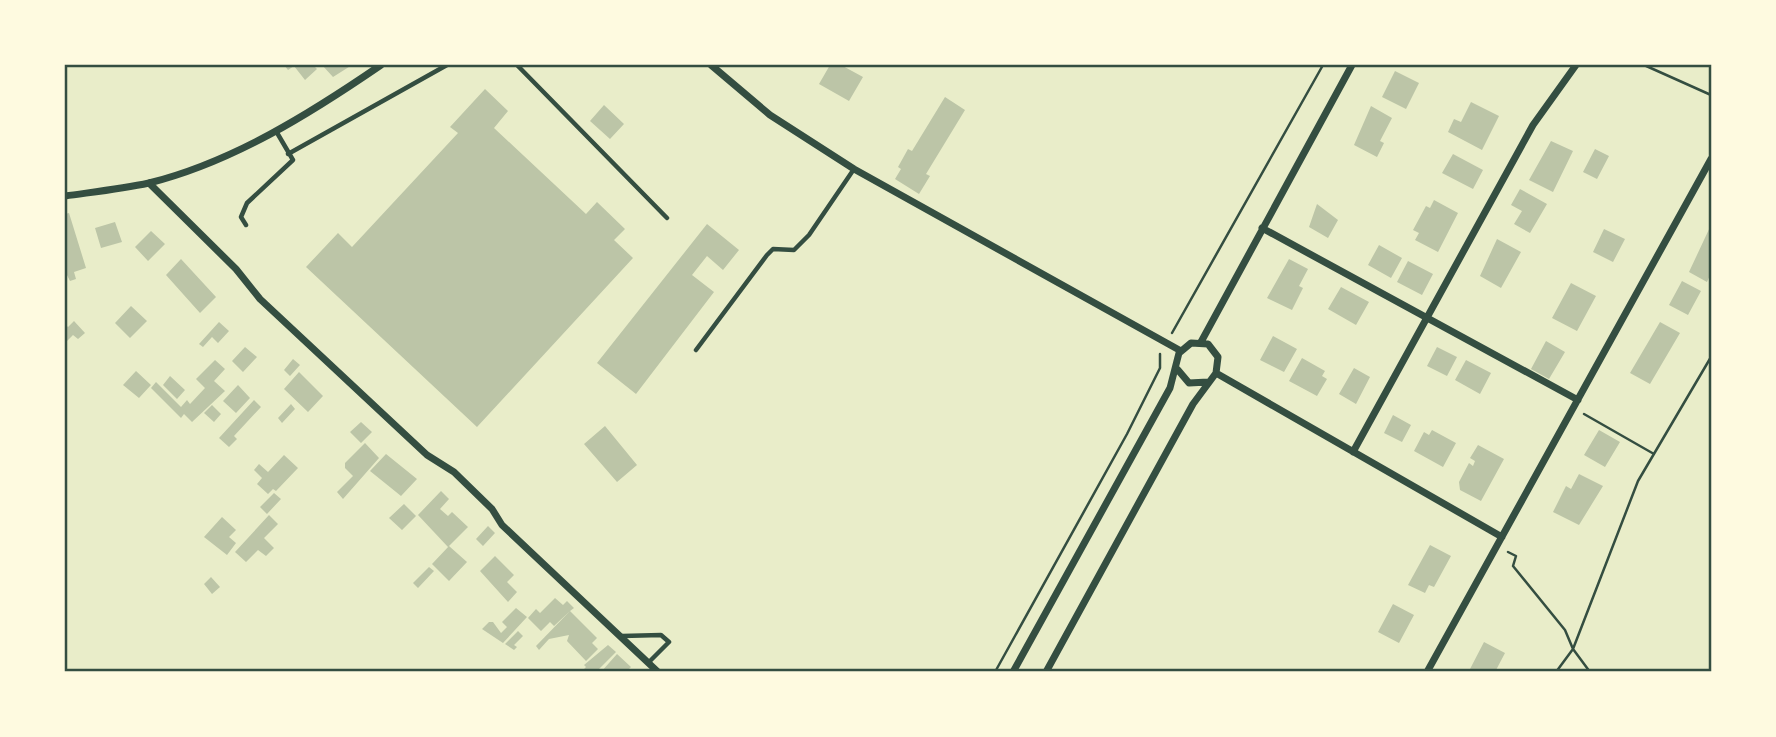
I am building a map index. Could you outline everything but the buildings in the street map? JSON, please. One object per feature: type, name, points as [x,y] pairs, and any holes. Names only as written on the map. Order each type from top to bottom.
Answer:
[{"type":"street","points":[[65,195],[149,183],[214,160],[276,130],[381,65]]},
{"type":"street","points":[[711,65],[764,110],[855,169],[1181,351]]},
{"type":"street","points":[[1201,342],[1352,65]]},
{"type":"street","points":[[1353,452],[1533,125],[1576,65]]},
{"type":"street","points":[[1427,672],[1711,159]]},
{"type":"street","points":[[149,183],[236,269],[260,299],[427,455],[454,472],[492,509],[502,525],[658,672]]},
{"type":"street","points":[[1262,228],[1427,318],[1576,404]]},
{"type":"street","points":[[1013,672],[1170,388],[1181,351],[1188,344],[1201,342],[1217,354],[1216,373],[1208,382],[1046,672]]},
{"type":"street","points":[[1177,369],[1189,383],[1208,382]]},
{"type":"street","points":[[1216,373],[1502,537]]},
{"type":"lane","points":[[288,154],[447,65]]},
{"type":"lane","points":[[517,65],[667,218]]},
{"type":"lane","points":[[246,225],[242,217],[247,203],[293,159],[276,130]]},
{"type":"lane","points":[[695,350],[767,254],[773,249],[794,250],[809,235],[855,169]]},
{"type":"lane","points":[[620,636],[661,635],[669,642],[649,663]]},
{"type":"path","points":[[995,672],[1127,434],[1160,368],[1160,354],[1166,342],[1324,65]]},
{"type":"path","points":[[1644,65],[1711,95]]},
{"type":"path","points":[[1556,672],[1573,649],[1638,481],[1711,357]]},
{"type":"path","points":[[1576,404],[1654,454]]},
{"type":"path","points":[[1497,546],[1516,556],[1513,566],[1565,630],[1573,649],[1590,672]]}]
